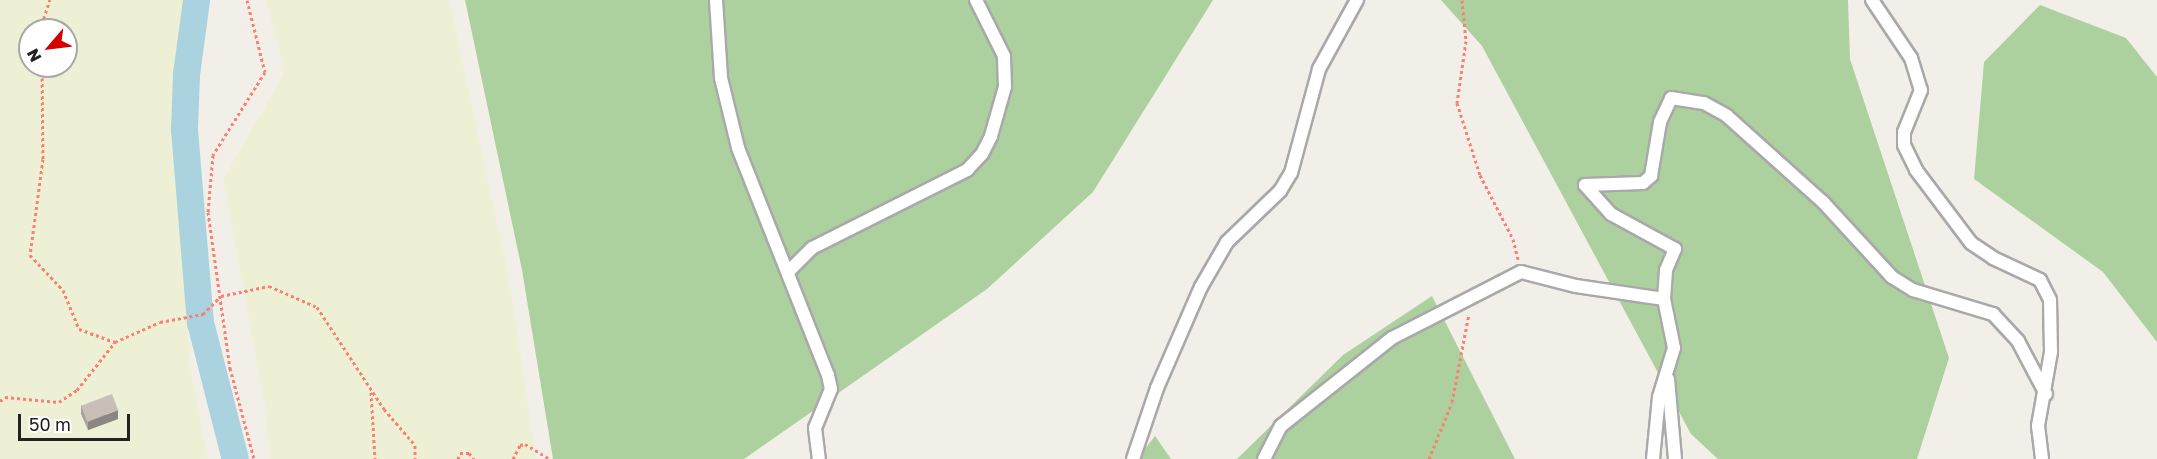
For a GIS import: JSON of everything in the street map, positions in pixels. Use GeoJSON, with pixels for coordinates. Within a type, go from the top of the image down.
{"type":"FeatureCollection","features":[{"type":"Feature","properties":{"kind":"street"},"geometry":{"type":"LineString","coordinates":[[716,0],[727,110],[738,148],[788,272],[831,389],[815,428],[819,459]]}},
{"type":"Feature","properties":{"kind":"street"},"geometry":{"type":"LineString","coordinates":[[788,272],[812,248],[967,170],[982,154],[992,136],[1005,87],[1004,56],[976,0]]}},
{"type":"Feature","properties":{"kind":"street"},"geometry":{"type":"LineString","coordinates":[[1133,459],[1157,388],[1201,288],[1227,242],[1280,191],[1291,173],[1319,69],[1357,0]]}},
{"type":"Feature","properties":{"kind":"street"},"geometry":{"type":"LineString","coordinates":[[1872,0],[1911,58],[1921,90],[1904,132],[1904,145],[1916,170],[1971,243],[2040,280],[2050,300],[2052,330],[2046,394],[2038,426],[2042,459]]}},
{"type":"Feature","properties":{"kind":"street"},"geometry":{"type":"LineString","coordinates":[[1653,459],[1659,397],[1674,348],[1664,299],[1666,270],[1675,249],[1611,214],[1585,186],[1643,183],[1652,176],[1660,122],[1671,98],[1704,103],[1727,116],[1823,202],[1892,277],[1913,290],[1993,315],[2018,341],[2046,394]]}},
{"type":"Feature","properties":{"kind":"street"},"geometry":{"type":"LineString","coordinates":[[1264,459],[1281,426],[1298,410],[1392,338],[1477,292],[1521,273],[1576,286],[1664,299]]}},
{"type":"Feature","properties":{"kind":"street"},"geometry":{"type":"LineString","coordinates":[[1668,369],[1675,459]]}},
{"type":"Feature","properties":{"kind":"path"},"geometry":{"type":"LineString","coordinates":[[44,18],[50,0]]}},
{"type":"Feature","properties":{"kind":"path"},"geometry":{"type":"LineString","coordinates":[[247,0],[265,72],[213,155],[208,212],[230,368],[254,459]]}},
{"type":"Feature","properties":{"kind":"path"},"geometry":{"type":"LineString","coordinates":[[1462,0],[1465,52],[1457,103],[1480,175],[1513,239],[1521,273]]}},
{"type":"Feature","properties":{"kind":"path"},"geometry":{"type":"LineString","coordinates":[[42,78],[43,159],[30,255],[63,290],[79,329],[115,342]]}},
{"type":"Feature","properties":{"kind":"path"},"geometry":{"type":"LineString","coordinates":[[0,401],[5,397],[59,402],[76,390],[115,342],[160,322],[203,314],[221,296],[269,286],[317,307],[371,390],[415,445],[416,459]]}},
{"type":"Feature","properties":{"kind":"path"},"geometry":{"type":"LineString","coordinates":[[1429,459],[1452,402],[1463,333],[1477,292]]}},
{"type":"Feature","properties":{"kind":"path"},"geometry":{"type":"LineString","coordinates":[[371,390],[375,459]]}},
{"type":"Feature","properties":{"kind":"path"},"geometry":{"type":"LineString","coordinates":[[513,459],[520,445],[525,444],[550,459]]}},
{"type":"Feature","properties":{"kind":"path"},"geometry":{"type":"LineString","coordinates":[[458,459],[460,453],[469,453],[474,459]]}},
{"type":"Feature","properties":{"kind":"green space"},"geometry":{"type":"Polygon","coordinates":[[[0,0],[183,0],[172,124],[190,367],[208,459],[0,459],[0,0]]]}},
{"type":"Feature","properties":{"kind":"green space"},"geometry":{"type":"Polygon","coordinates":[[[266,0],[449,0],[509,278],[536,459],[270,459],[266,412],[223,179],[285,72],[266,0]]]}},
{"type":"Feature","properties":{"kind":"green space"},"geometry":{"type":"Polygon","coordinates":[[[465,0],[1213,0],[1093,192],[987,289],[744,459],[553,459],[522,270],[465,0]]]}},
{"type":"Feature","properties":{"kind":"green space"},"geometry":{"type":"Polygon","coordinates":[[[1441,0],[1848,0],[1850,59],[1949,358],[1917,459],[1718,459],[1691,434],[1482,46],[1441,0]]]}},
{"type":"Feature","properties":{"kind":"green space"},"geometry":{"type":"Polygon","coordinates":[[[2040,5],[2126,38],[2157,77],[2157,342],[2103,272],[1974,179],[1984,62],[2040,5]]]}},
{"type":"Feature","properties":{"kind":"green space"},"geometry":{"type":"Polygon","coordinates":[[[1432,296],[1515,459],[1237,459],[1343,355],[1432,296]]]}},
{"type":"Feature","properties":{"kind":"green space"},"geometry":{"type":"Polygon","coordinates":[[[1155,436],[1171,459],[1137,459],[1155,436]]]}},
{"type":"Feature","properties":{"kind":"building"},"geometry":{"type":"Polygon","coordinates":[[[112,394],[118,410],[87,422],[81,406],[112,394]]]}},
{"type":"Feature","properties":{"kind":"waterway"},"geometry":{"type":"LineString","coordinates":[[196,0],[186,74],[184,129],[200,322],[235,459]]}}]}
